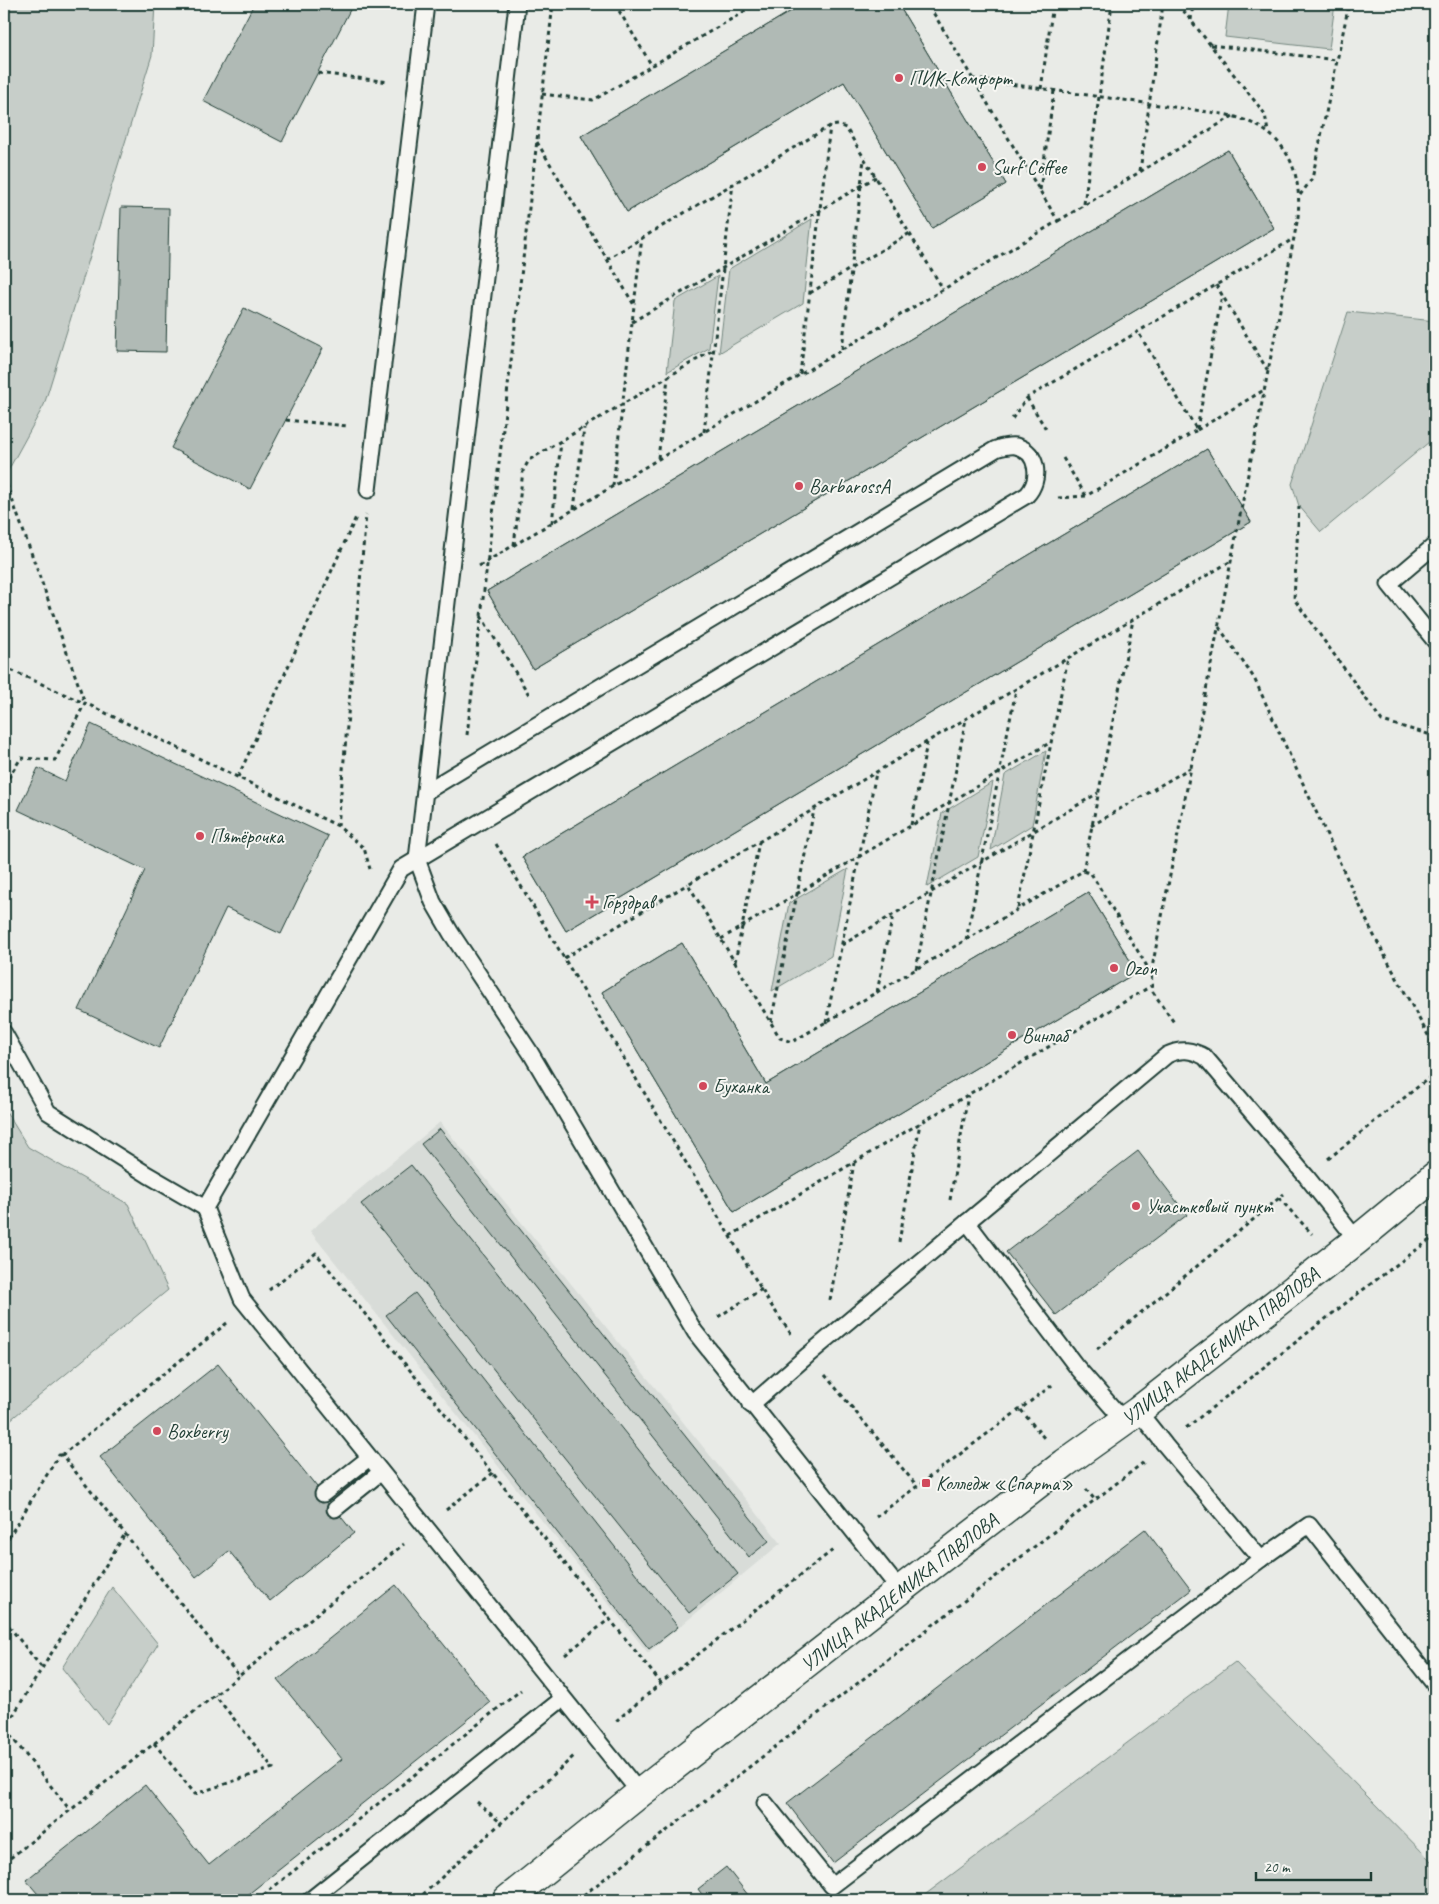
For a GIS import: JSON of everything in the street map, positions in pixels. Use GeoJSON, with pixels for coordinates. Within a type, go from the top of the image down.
{"type":"FeatureCollection","features":[{"type":"Feature","properties":{"kind":"street","name":"УЛИЦА АКАДЕМИКА ПАВЛОВА"},"geometry":{"type":"LineString","coordinates":[[507,1900],[640,1793],[900,1590],[1065,1463],[1131,1416],[1357,1240],[1435,1176]]}},
{"type":"Feature","properties":{"kind":"lane"},"geometry":{"type":"LineString","coordinates":[[368,490],[426,4]]}},
{"type":"Feature","properties":{"kind":"lane"},"geometry":{"type":"LineString","coordinates":[[517,4],[417,859],[433,902],[451,933],[530,1052],[695,1332],[751,1405],[900,1590]]}},
{"type":"Feature","properties":{"kind":"lane"},"geometry":{"type":"LineString","coordinates":[[205,1208],[399,871],[1027,495],[1032,489],[1036,477],[1033,459],[1029,454],[1016,446],[1005,446],[996,449],[425,792]]}},
{"type":"Feature","properties":{"kind":"lane"},"geometry":{"type":"LineString","coordinates":[[1435,545],[1389,584],[1435,641]]}},
{"type":"Feature","properties":{"kind":"lane"},"geometry":{"type":"LineString","coordinates":[[4,1033],[48,1112],[148,1175],[205,1208],[242,1299],[562,1699],[640,1793]]}},
{"type":"Feature","properties":{"kind":"lane"},"geometry":{"type":"LineString","coordinates":[[751,1405],[823,1342],[1167,1055],[1180,1050],[1197,1052],[1205,1058],[1306,1176],[1357,1240]]}},
{"type":"Feature","properties":{"kind":"lane"},"geometry":{"type":"LineString","coordinates":[[967,1222],[1076,1366],[1165,1445],[1261,1559]]}},
{"type":"Feature","properties":{"kind":"lane"},"geometry":{"type":"LineString","coordinates":[[323,1494],[369,1458]]}},
{"type":"Feature","properties":{"kind":"lane"},"geometry":{"type":"LineString","coordinates":[[335,1509],[381,1472]]}},
{"type":"Feature","properties":{"kind":"lane"},"geometry":{"type":"LineString","coordinates":[[765,1804],[832,1886],[1308,1525],[1435,1685]]}},
{"type":"Feature","properties":{"kind":"lane"},"geometry":{"type":"LineString","coordinates":[[310,1900],[562,1699]]}},
{"type":"Feature","properties":{"kind":"path"},"geometry":{"type":"LineString","coordinates":[[615,4],[652,66]]}},
{"type":"Feature","properties":{"kind":"path"},"geometry":{"type":"LineString","coordinates":[[542,94],[592,100],[756,4]]}},
{"type":"Feature","properties":{"kind":"path"},"geometry":{"type":"LineString","coordinates":[[928,4],[1058,221]]}},
{"type":"Feature","properties":{"kind":"path"},"geometry":{"type":"LineString","coordinates":[[1041,89],[1052,4]]}},
{"type":"Feature","properties":{"kind":"path"},"geometry":{"type":"LineString","coordinates":[[1084,205],[1112,4]]}},
{"type":"Feature","properties":{"kind":"path"},"geometry":{"type":"LineString","coordinates":[[1140,172],[1163,4]]}},
{"type":"Feature","properties":{"kind":"path"},"geometry":{"type":"LineString","coordinates":[[1178,4],[1265,114],[1268,132]]}},
{"type":"Feature","properties":{"kind":"path"},"geometry":{"type":"LineString","coordinates":[[1191,21],[1193,4]]}},
{"type":"Feature","properties":{"kind":"path"},"geometry":{"type":"LineString","coordinates":[[1300,196],[1312,179],[1349,4]]}},
{"type":"Feature","properties":{"kind":"path"},"geometry":{"type":"LineString","coordinates":[[1210,44],[1337,60]]}},
{"type":"Feature","properties":{"kind":"path"},"geometry":{"type":"LineString","coordinates":[[318,74],[392,83]]}},
{"type":"Feature","properties":{"kind":"path"},"geometry":{"type":"LineString","coordinates":[[973,79],[1150,103],[1248,120],[1268,132],[1284,148],[1293,164],[1298,180],[1300,196],[1294,239],[1151,973],[1151,986],[1156,999],[1197,1052]]}},
{"type":"Feature","properties":{"kind":"path"},"geometry":{"type":"LineString","coordinates":[[1040,190],[1054,91]]}},
{"type":"Feature","properties":{"kind":"path"},"geometry":{"type":"LineString","coordinates":[[449,585],[1233,116]]}},
{"type":"Feature","properties":{"kind":"path"},"geometry":{"type":"LineString","coordinates":[[607,259],[830,126],[838,125],[846,128],[943,289]]}},
{"type":"Feature","properties":{"kind":"path"},"geometry":{"type":"LineString","coordinates":[[800,374],[830,126]]}},
{"type":"Feature","properties":{"kind":"path"},"geometry":{"type":"LineString","coordinates":[[537,142],[634,305]]}},
{"type":"Feature","properties":{"kind":"path"},"geometry":{"type":"LineString","coordinates":[[842,350],[864,158]]}},
{"type":"Feature","properties":{"kind":"path"},"geometry":{"type":"LineString","coordinates":[[632,322],[876,177]]}},
{"type":"Feature","properties":{"kind":"path"},"geometry":{"type":"LineString","coordinates":[[704,432],[733,184]]}},
{"type":"Feature","properties":{"kind":"path"},"geometry":{"type":"LineString","coordinates":[[810,292],[910,233]]}},
{"type":"Feature","properties":{"kind":"path"},"geometry":{"type":"LineString","coordinates":[[613,487],[642,237]]}},
{"type":"Feature","properties":{"kind":"path"},"geometry":{"type":"LineString","coordinates":[[1027,398],[1294,239]]}},
{"type":"Feature","properties":{"kind":"path"},"geometry":{"type":"LineString","coordinates":[[1216,285],[1268,371]]}},
{"type":"Feature","properties":{"kind":"path"},"geometry":{"type":"LineString","coordinates":[[1196,430],[1222,295]]}},
{"type":"Feature","properties":{"kind":"path"},"geometry":{"type":"LineString","coordinates":[[1138,332],[1196,430]]}},
{"type":"Feature","properties":{"kind":"path"},"geometry":{"type":"LineString","coordinates":[[514,545],[524,467],[530,460],[713,350]]}},
{"type":"Feature","properties":{"kind":"path"},"geometry":{"type":"LineString","coordinates":[[658,459],[668,377]]}},
{"type":"Feature","properties":{"kind":"path"},"geometry":{"type":"LineString","coordinates":[[1086,496],[1265,389]]}},
{"type":"Feature","properties":{"kind":"path"},"geometry":{"type":"LineString","coordinates":[[286,420],[356,427]]}},
{"type":"Feature","properties":{"kind":"path"},"geometry":{"type":"LineString","coordinates":[[574,510],[584,428]]}},
{"type":"Feature","properties":{"kind":"path"},"geometry":{"type":"LineString","coordinates":[[552,523],[561,442]]}},
{"type":"Feature","properties":{"kind":"path"},"geometry":{"type":"LineString","coordinates":[[4,477],[84,703],[55,760],[21,758],[4,785]]}},
{"type":"Feature","properties":{"kind":"path"},"geometry":{"type":"LineString","coordinates":[[238,777],[368,490]]}},
{"type":"Feature","properties":{"kind":"path"},"geometry":{"type":"LineString","coordinates":[[338,826],[368,490]]}},
{"type":"Feature","properties":{"kind":"path"},"geometry":{"type":"LineString","coordinates":[[1299,506],[1294,599],[1382,721],[1435,736]]}},
{"type":"Feature","properties":{"kind":"path"},"geometry":{"type":"LineString","coordinates":[[564,958],[1231,561]]}},
{"type":"Feature","properties":{"kind":"path"},"geometry":{"type":"LineString","coordinates":[[481,616],[544,720]]}},
{"type":"Feature","properties":{"kind":"path"},"geometry":{"type":"LineString","coordinates":[[1083,871],[1132,620]]}},
{"type":"Feature","properties":{"kind":"path"},"geometry":{"type":"LineString","coordinates":[[1218,626],[1254,678],[1372,932],[1435,1048]]}},
{"type":"Feature","properties":{"kind":"path"},"geometry":{"type":"LineString","coordinates":[[1018,909],[1068,658]]}},
{"type":"Feature","properties":{"kind":"path"},"geometry":{"type":"LineString","coordinates":[[4,667],[84,703],[338,826],[364,848],[380,903]]}},
{"type":"Feature","properties":{"kind":"path"},"geometry":{"type":"LineString","coordinates":[[966,940],[1016,690]]}},
{"type":"Feature","properties":{"kind":"path"},"geometry":{"type":"LineString","coordinates":[[916,970],[966,719]]}},
{"type":"Feature","properties":{"kind":"path"},"geometry":{"type":"LineString","coordinates":[[911,826],[927,742]]}},
{"type":"Feature","properties":{"kind":"path"},"geometry":{"type":"LineString","coordinates":[[721,939],[1051,742]]}},
{"type":"Feature","properties":{"kind":"path"},"geometry":{"type":"LineString","coordinates":[[1091,826],[1191,768]]}},
{"type":"Feature","properties":{"kind":"path"},"geometry":{"type":"LineString","coordinates":[[826,1023],[876,773]]}},
{"type":"Feature","properties":{"kind":"path"},"geometry":{"type":"LineString","coordinates":[[842,945],[1098,793]]}},
{"type":"Feature","properties":{"kind":"path"},"geometry":{"type":"LineString","coordinates":[[771,1023],[814,810]]}},
{"type":"Feature","properties":{"kind":"path"},"geometry":{"type":"LineString","coordinates":[[735,963],[759,842]]}},
{"type":"Feature","properties":{"kind":"path"},"geometry":{"type":"LineString","coordinates":[[688,884],[780,1038],[792,1042],[1083,871],[1092,875],[1151,973]]}},
{"type":"Feature","properties":{"kind":"path"},"geometry":{"type":"LineString","coordinates":[[877,993],[893,914]]}},
{"type":"Feature","properties":{"kind":"path"},"geometry":{"type":"LineString","coordinates":[[730,1236],[1151,986]]}},
{"type":"Feature","properties":{"kind":"path"},"geometry":{"type":"LineString","coordinates":[[596,1738],[662,1683],[854,1534],[1021,1410],[1306,1176],[1435,1073]]}},
{"type":"Feature","properties":{"kind":"path"},"geometry":{"type":"LineString","coordinates":[[943,1242],[968,1094]]}},
{"type":"Feature","properties":{"kind":"path"},"geometry":{"type":"LineString","coordinates":[[892,1285],[920,1123]]}},
{"type":"Feature","properties":{"kind":"path"},"geometry":{"type":"LineString","coordinates":[[823,1342],[854,1162]]}},
{"type":"Feature","properties":{"kind":"path"},"geometry":{"type":"LineString","coordinates":[[577,1900],[1360,1292],[1435,1236]]}},
{"type":"Feature","properties":{"kind":"path"},"geometry":{"type":"LineString","coordinates":[[4,1545],[59,1455],[62,1455],[316,1253],[662,1683]]}},
{"type":"Feature","properties":{"kind":"path"},"geometry":{"type":"LineString","coordinates":[[695,1332],[762,1289]]}},
{"type":"Feature","properties":{"kind":"path"},"geometry":{"type":"LineString","coordinates":[[62,1455],[239,1676]]}},
{"type":"Feature","properties":{"kind":"path"},"geometry":{"type":"LineString","coordinates":[[4,1863],[492,1473]]}},
{"type":"Feature","properties":{"kind":"path"},"geometry":{"type":"LineString","coordinates":[[70,1810],[4,1730],[124,1534]]}},
{"type":"Feature","properties":{"kind":"path"},"geometry":{"type":"LineString","coordinates":[[257,1900],[610,1619]]}},
{"type":"Feature","properties":{"kind":"path"},"geometry":{"type":"LineString","coordinates":[[4,1620],[42,1668]]}},
{"type":"Feature","properties":{"kind":"path"},"geometry":{"type":"LineString","coordinates":[[154,1743],[195,1794],[273,1768],[215,1694]]}},
{"type":"Feature","properties":{"kind":"path"},"geometry":{"type":"LineString","coordinates":[[417,1900],[581,1750]]}},
{"type":"Feature","properties":{"kind":"shaded area"},"geometry":{"type":"Polygon","coordinates":[[[4,4],[155,4],[152,55],[44,405],[4,478],[4,4]]]}},
{"type":"Feature","properties":{"kind":"shaded area"},"geometry":{"type":"Polygon","coordinates":[[[1229,4],[1335,4],[1329,49],[1225,37],[1229,4]]]}},
{"type":"Feature","properties":{"kind":"shaded area"},"geometry":{"type":"Polygon","coordinates":[[[812,219],[803,303],[719,353],[729,269],[812,219]]]}},
{"type":"Feature","properties":{"kind":"shaded area"},"geometry":{"type":"Polygon","coordinates":[[[718,276],[709,348],[667,372],[675,301],[718,276]]]}},
{"type":"Feature","properties":{"kind":"shaded area"},"geometry":{"type":"Polygon","coordinates":[[[1348,312],[1435,321],[1435,437],[1321,532],[1299,506],[1292,484],[1348,312]]]}},
{"type":"Feature","properties":{"kind":"shaded area"},"geometry":{"type":"Polygon","coordinates":[[[1046,751],[1032,825],[991,850],[1005,775],[1046,751]]]}},
{"type":"Feature","properties":{"kind":"shaded area"},"geometry":{"type":"Polygon","coordinates":[[[993,782],[978,857],[927,887],[942,813],[993,782]]]}},
{"type":"Feature","properties":{"kind":"shaded area"},"geometry":{"type":"Polygon","coordinates":[[[848,869],[831,956],[772,991],[789,903],[848,869]]]}},
{"type":"Feature","properties":{"kind":"shaded area"},"geometry":{"type":"Polygon","coordinates":[[[4,1108],[28,1147],[128,1204],[168,1290],[4,1425],[4,1108]]]}},
{"type":"Feature","properties":{"kind":"shaded area"},"geometry":{"type":"Polygon","coordinates":[[[440,1122],[781,1543],[648,1653],[310,1231],[440,1122]]]}},
{"type":"Feature","properties":{"kind":"shaded area"},"geometry":{"type":"Polygon","coordinates":[[[112,1587],[158,1644],[107,1724],[62,1668],[112,1587]]]}},
{"type":"Feature","properties":{"kind":"shaded area"},"geometry":{"type":"Polygon","coordinates":[[[1235,1662],[1435,1865],[1435,1900],[918,1900],[1235,1662]]]}},
{"type":"Feature","properties":{"kind":"building"},"geometry":{"type":"Polygon","coordinates":[[[254,4],[353,4],[282,142],[203,101],[254,4]]]}},
{"type":"Feature","properties":{"kind":"building"},"geometry":{"type":"Polygon","coordinates":[[[803,4],[898,4],[1006,184],[932,228],[844,82],[627,212],[581,136],[803,4]]]}},
{"type":"Feature","properties":{"kind":"building"},"geometry":{"type":"Polygon","coordinates":[[[803,4],[898,4],[1006,184],[932,228],[844,82],[627,212],[581,136],[803,4]]]}},
{"type":"Feature","properties":{"kind":"building"},"geometry":{"type":"Polygon","coordinates":[[[1228,150],[1274,228],[533,669],[487,591],[1228,150]]]}},
{"type":"Feature","properties":{"kind":"building"},"geometry":{"type":"Polygon","coordinates":[[[1228,150],[1274,228],[533,669],[487,591],[1228,150]]]}},
{"type":"Feature","properties":{"kind":"building"},"geometry":{"type":"Polygon","coordinates":[[[121,207],[169,208],[166,352],[117,351],[121,207]]]}},
{"type":"Feature","properties":{"kind":"building"},"geometry":{"type":"Polygon","coordinates":[[[244,308],[323,348],[250,489],[171,448],[244,308]]]}},
{"type":"Feature","properties":{"kind":"building"},"geometry":{"type":"Polygon","coordinates":[[[1207,449],[1251,522],[566,931],[522,857],[1207,449]]]}},
{"type":"Feature","properties":{"kind":"building"},"geometry":{"type":"Polygon","coordinates":[[[1207,449],[1251,522],[566,931],[522,857],[1207,449]]]}},
{"type":"Feature","properties":{"kind":"building"},"geometry":{"type":"Polygon","coordinates":[[[91,724],[328,836],[281,934],[226,908],[159,1048],[79,1010],[145,870],[18,810],[38,768],[65,781],[91,724]]]}},
{"type":"Feature","properties":{"kind":"building"},"geometry":{"type":"Polygon","coordinates":[[[1088,892],[1137,972],[734,1212],[602,992],[682,943],[766,1084],[1088,892]]]}},
{"type":"Feature","properties":{"kind":"building"},"geometry":{"type":"Polygon","coordinates":[[[1088,892],[1137,972],[734,1212],[602,992],[682,943],[766,1084],[1088,892]]]}},
{"type":"Feature","properties":{"kind":"building"},"geometry":{"type":"Polygon","coordinates":[[[440,1129],[769,1541],[749,1557],[421,1144],[440,1129]]]}},
{"type":"Feature","properties":{"kind":"building"},"geometry":{"type":"Polygon","coordinates":[[[1138,1151],[1187,1215],[1056,1315],[1006,1252],[1138,1151]]]}},
{"type":"Feature","properties":{"kind":"building"},"geometry":{"type":"Polygon","coordinates":[[[411,1165],[738,1574],[689,1613],[361,1204],[411,1165]]]}},
{"type":"Feature","properties":{"kind":"building"},"geometry":{"type":"Polygon","coordinates":[[[415,1293],[678,1627],[649,1649],[386,1315],[415,1293]]]}},
{"type":"Feature","properties":{"kind":"building"},"geometry":{"type":"Polygon","coordinates":[[[218,1364],[354,1533],[270,1601],[229,1551],[196,1577],[100,1457],[218,1364]]]}},
{"type":"Feature","properties":{"kind":"building"},"geometry":{"type":"Polygon","coordinates":[[[1145,1529],[1191,1590],[833,1863],[787,1803],[1145,1529]]]}},
{"type":"Feature","properties":{"kind":"building"},"geometry":{"type":"Polygon","coordinates":[[[396,1585],[490,1702],[241,1900],[43,1900],[26,1880],[145,1785],[209,1865],[342,1759],[278,1680],[396,1585]]]}},
{"type":"Feature","properties":{"kind":"building"},"geometry":{"type":"Polygon","coordinates":[[[726,1867],[752,1900],[706,1900],[698,1889],[726,1867]]]}},
{"type":"Feature","properties":{"kind":"place","name":"ПИК-Комфорт"},"geometry":{"type":"Point","coordinates":[899,78]}},
{"type":"Feature","properties":{"kind":"place","name":"Surf Coffee"},"geometry":{"type":"Point","coordinates":[982,167]}},
{"type":"Feature","properties":{"kind":"place","name":"BarbarossA"},"geometry":{"type":"Point","coordinates":[799,486]}},
{"type":"Feature","properties":{"kind":"place","name":"Пятёрочка"},"geometry":{"type":"Point","coordinates":[200,836]}},
{"type":"Feature","properties":{"kind":"place","name":"Горздрав"},"geometry":{"type":"Point","coordinates":[592,902]}},
{"type":"Feature","properties":{"kind":"place","name":"Ozon"},"geometry":{"type":"Point","coordinates":[1114,968]}},
{"type":"Feature","properties":{"kind":"place","name":"Винлаб"},"geometry":{"type":"Point","coordinates":[1012,1035]}},
{"type":"Feature","properties":{"kind":"place","name":"Буханка"},"geometry":{"type":"Point","coordinates":[703,1086]}},
{"type":"Feature","properties":{"kind":"place","name":"Участковый пункт"},"geometry":{"type":"Point","coordinates":[1136,1206]}},
{"type":"Feature","properties":{"kind":"place","name":"Boxberry"},"geometry":{"type":"Point","coordinates":[157,1431]}},
{"type":"Feature","properties":{"kind":"place","name":"Колледж «Спарта»"},"geometry":{"type":"Point","coordinates":[926,1483]}}]}
